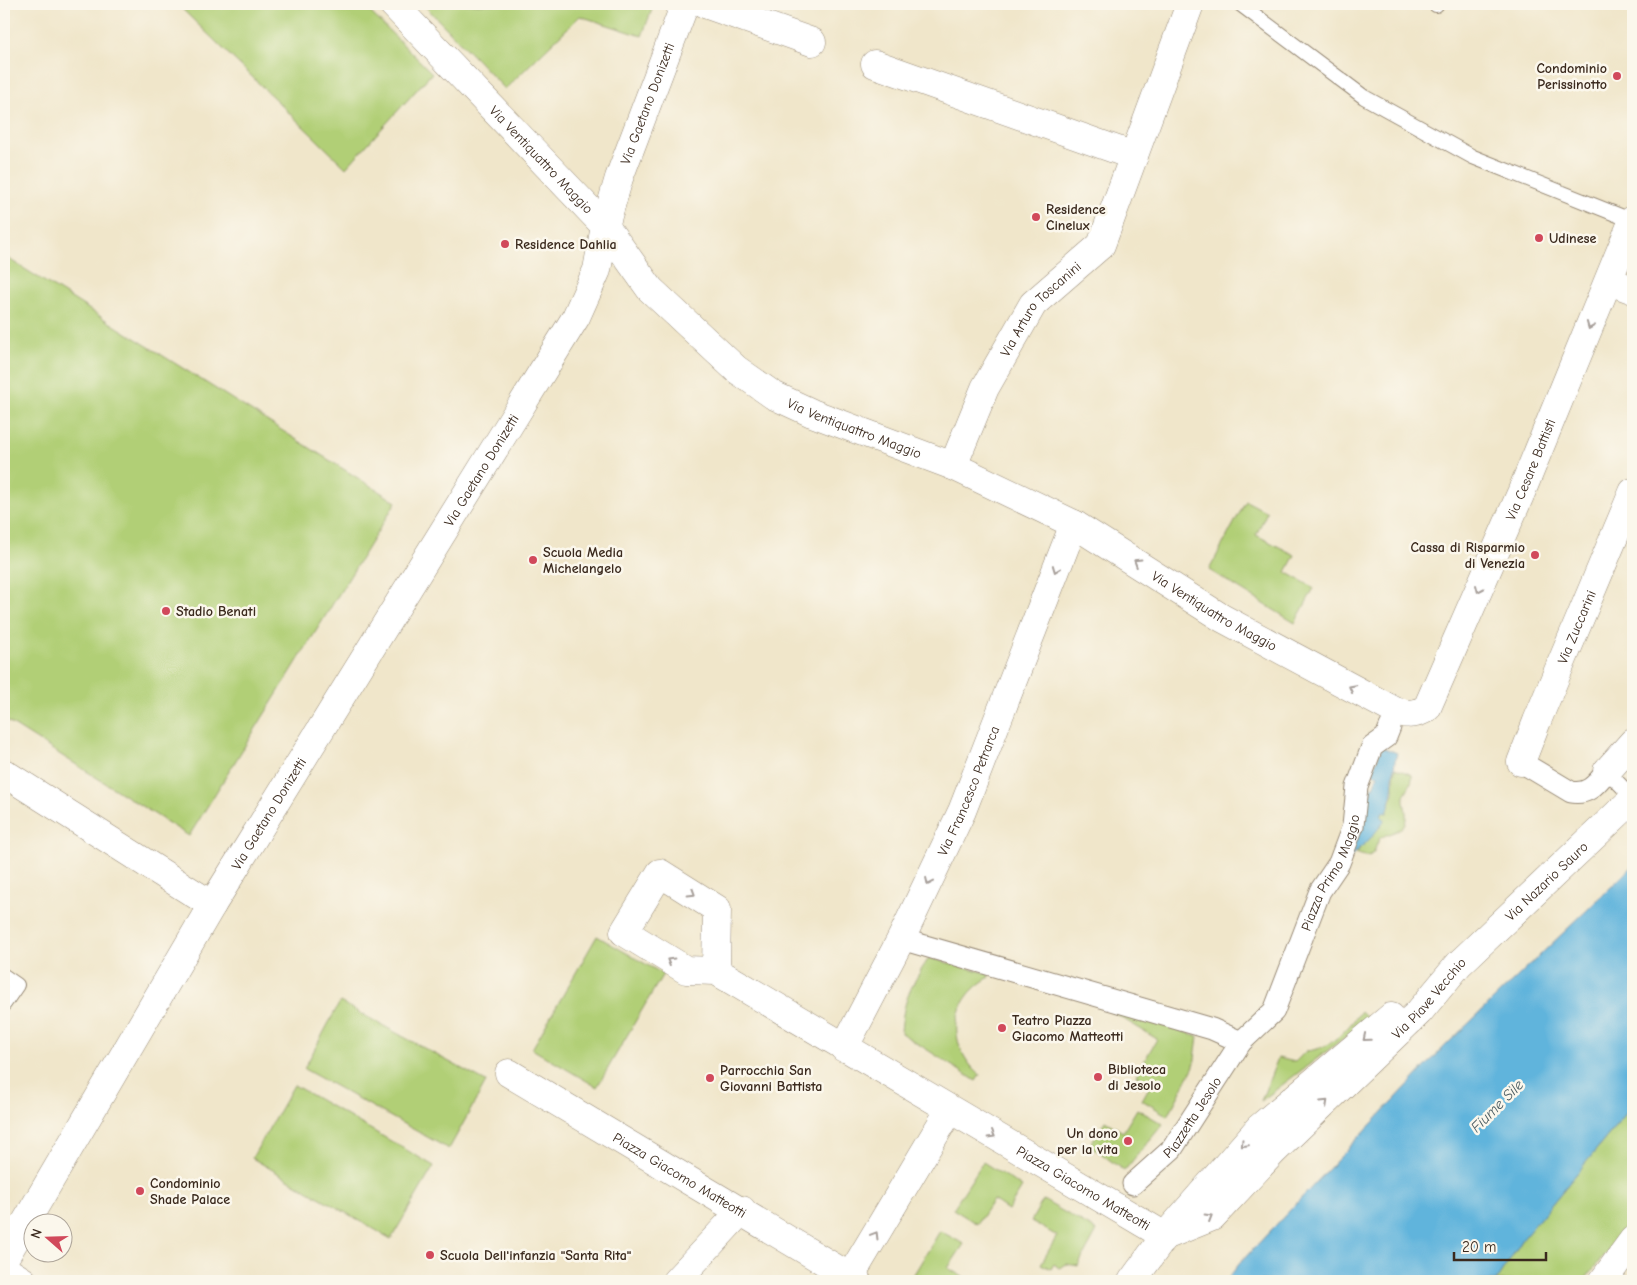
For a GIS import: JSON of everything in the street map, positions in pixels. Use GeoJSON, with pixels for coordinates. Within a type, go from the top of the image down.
{"type":"FeatureCollection","features":[{"type":"Feature","properties":{"kind":"street","name":"Via Ventiquattro Maggio"},"geometry":{"type":"LineString","coordinates":[[393,4],[605,226],[650,289],[736,369],[773,395],[812,413],[953,466],[1074,524],[1222,618],[1257,638],[1396,711],[1406,714],[1418,714]]}},
{"type":"Feature","properties":{"kind":"street","name":"Via Gaetano Donizetti"},"geometry":{"type":"LineString","coordinates":[[4,1259],[212,905],[576,317],[597,270],[605,226],[619,178],[684,4]]}},
{"type":"Feature","properties":{"kind":"street"},"geometry":{"type":"LineString","coordinates":[[705,4],[812,42]]}},
{"type":"Feature","properties":{"kind":"street","name":"Via Arturo Toscanini"},"geometry":{"type":"LineString","coordinates":[[953,466],[985,388],[1032,304],[1101,245],[1190,4]]}},
{"type":"Feature","properties":{"kind":"street"},"geometry":{"type":"LineString","coordinates":[[875,64],[1134,156]]}},
{"type":"Feature","properties":{"kind":"street","name":"Via Cesare Battisti"},"geometry":{"type":"LineString","coordinates":[[1418,714],[1427,708],[1521,493],[1621,286],[1633,221]]}},
{"type":"Feature","properties":{"kind":"street","name":"Via Zuccarini"},"geometry":{"type":"LineString","coordinates":[[1522,762],[1537,721],[1633,492]]}},
{"type":"Feature","properties":{"kind":"street","name":"Via Francesco Petrarca"},"geometry":{"type":"LineString","coordinates":[[844,1048],[901,939],[962,811],[1074,524]]}},
{"type":"Feature","properties":{"kind":"street","name":"Piazza Primo Maggio"},"geometry":{"type":"LineString","coordinates":[[1267,1020],[1274,1011],[1320,891],[1339,863],[1352,826],[1357,787],[1372,747],[1386,737],[1390,727]]}},
{"type":"Feature","properties":{"kind":"street"},"geometry":{"type":"LineString","coordinates":[[1522,762],[1571,792],[1580,794],[1589,791],[1633,742]]}},
{"type":"Feature","properties":{"kind":"street"},"geometry":{"type":"LineString","coordinates":[[4,773],[212,905]]}},
{"type":"Feature","properties":{"kind":"street","name":"Via Nazario Sauro"},"geometry":{"type":"LineString","coordinates":[[1459,964],[1633,799]]}},
{"type":"Feature","properties":{"kind":"street"},"geometry":{"type":"LineString","coordinates":[[901,939],[1212,1029],[1241,1042]]}},
{"type":"Feature","properties":{"kind":"street","name":"Via Piave Vecchio"},"geometry":{"type":"LineString","coordinates":[[1132,1281],[1165,1236],[1235,1154],[1284,1105],[1409,1002],[1459,964]]}},
{"type":"Feature","properties":{"kind":"street","name":"Piazza Giacomo Matteotti"},"geometry":{"type":"LineString","coordinates":[[716,971],[1165,1236]]}},
{"type":"Feature","properties":{"kind":"street","name":"Piazzetta Jesolo"},"geometry":{"type":"LineString","coordinates":[[1133,1184],[1172,1149],[1241,1042],[1267,1020]]}},
{"type":"Feature","properties":{"kind":"street","name":"Piazza Giacomo Matteotti"},"geometry":{"type":"LineString","coordinates":[[509,1073],[742,1210],[854,1279],[950,1110]]}},
{"type":"Feature","properties":{"kind":"street"},"geometry":{"type":"LineString","coordinates":[[676,1281],[742,1210]]}},
{"type":"Feature","properties":{"kind":"street"},"geometry":{"type":"LineString","coordinates":[[1603,1281],[1633,1240]]}},
{"type":"Feature","properties":{"kind":"street"},"geometry":{"type":"LineString","coordinates":[[4,1269],[23,1281]]}},
{"type":"Feature","properties":{"kind":"lane"},"geometry":{"type":"LineString","coordinates":[[1240,4],[1364,97],[1473,157],[1633,221]]}},
{"type":"Feature","properties":{"kind":"lane"},"geometry":{"type":"LineString","coordinates":[[1607,771],[1633,799]]}},
{"type":"Feature","properties":{"kind":"lane"},"geometry":{"type":"LineString","coordinates":[[4,976],[17,984],[4,1004]]}},
{"type":"Feature","properties":{"kind":"green space"},"geometry":{"type":"Polygon","coordinates":[[[362,4],[432,73],[346,168],[178,5],[362,4]]]}},
{"type":"Feature","properties":{"kind":"green space"},"geometry":{"type":"Polygon","coordinates":[[[423,4],[654,4],[642,36],[580,16],[505,89],[423,4]]]}},
{"type":"Feature","properties":{"kind":"green space","name":"Stadio Benati"},"geometry":{"type":"Polygon","coordinates":[[[4,256],[396,502],[189,836],[4,719],[4,256]]]}},
{"type":"Feature","properties":{"kind":"green space"},"geometry":{"type":"Polygon","coordinates":[[[1246,501],[1267,512],[1256,535],[1295,555],[1286,572],[1314,588],[1295,623],[1209,570],[1246,501]]]}},
{"type":"Feature","properties":{"kind":"green space"},"geometry":{"type":"Polygon","coordinates":[[[1395,768],[1412,775],[1404,797],[1406,819],[1404,824],[1398,830],[1380,838],[1371,855],[1367,856],[1356,853],[1372,836],[1384,819],[1381,817],[1383,812],[1387,813],[1393,795],[1395,768]]]}},
{"type":"Feature","properties":{"kind":"green space"},"geometry":{"type":"Polygon","coordinates":[[[597,936],[663,974],[597,1087],[532,1049],[597,936]]]}},
{"type":"Feature","properties":{"kind":"green space"},"geometry":{"type":"Polygon","coordinates":[[[929,958],[987,973],[990,977],[976,986],[966,998],[960,1010],[957,1023],[957,1037],[961,1051],[980,1075],[976,1081],[901,1033],[909,993],[929,958]]]}},
{"type":"Feature","properties":{"kind":"green space"},"geometry":{"type":"Polygon","coordinates":[[[340,1002],[486,1082],[449,1149],[304,1069],[340,1002]]]}},
{"type":"Feature","properties":{"kind":"green space"},"geometry":{"type":"Polygon","coordinates":[[[1107,1009],[1198,1036],[1194,1066],[1168,1116],[1142,1100],[1151,1084],[1136,1075],[1157,1039],[1107,1009]]]}},
{"type":"Feature","properties":{"kind":"green space"},"geometry":{"type":"Polygon","coordinates":[[[1361,1011],[1369,1019],[1261,1101],[1278,1058],[1295,1062],[1306,1051],[1323,1047],[1338,1037],[1361,1011]]]}},
{"type":"Feature","properties":{"kind":"green space"},"geometry":{"type":"Polygon","coordinates":[[[294,1085],[434,1166],[391,1239],[252,1158],[294,1085]]]}},
{"type":"Feature","properties":{"kind":"green space"},"geometry":{"type":"Polygon","coordinates":[[[1633,1105],[1633,1217],[1584,1281],[1496,1281],[1523,1239],[1633,1105]]]}},
{"type":"Feature","properties":{"kind":"green space"},"geometry":{"type":"Polygon","coordinates":[[[1137,1109],[1163,1124],[1124,1171],[1090,1145],[1105,1121],[1123,1132],[1137,1109]]]}},
{"type":"Feature","properties":{"kind":"green space"},"geometry":{"type":"Polygon","coordinates":[[[983,1162],[1022,1187],[1008,1210],[993,1200],[977,1224],[953,1209],[983,1162]]]}},
{"type":"Feature","properties":{"kind":"green space"},"geometry":{"type":"Polygon","coordinates":[[[1043,1200],[1097,1231],[1078,1266],[1067,1264],[1059,1268],[1054,1264],[1051,1269],[1041,1264],[1057,1236],[1031,1221],[1043,1200]]]}},
{"type":"Feature","properties":{"kind":"green space"},"geometry":{"type":"Polygon","coordinates":[[[940,1231],[964,1244],[948,1268],[966,1279],[965,1281],[914,1281],[911,1279],[940,1231]]]}},
{"type":"Feature","properties":{"kind":"water"},"geometry":{"type":"Polygon","coordinates":[[[1382,747],[1397,753],[1387,813],[1383,812],[1381,817],[1385,819],[1373,836],[1347,859],[1367,803],[1365,802],[1366,799],[1368,800],[1367,797],[1370,796],[1371,787],[1373,787],[1378,775],[1372,773],[1382,747]]]}},
{"type":"Feature","properties":{"kind":"water","name":"Fiume Sile"},"geometry":{"type":"Polygon","coordinates":[[[1633,866],[1633,1105],[1523,1239],[1496,1281],[1226,1281],[1240,1263],[1446,1045],[1633,866]]]}},
{"type":"Feature","properties":{"kind":"place","name":"Condominio Perissinotto"},"geometry":{"type":"Point","coordinates":[1617,76]}},
{"type":"Feature","properties":{"kind":"place","name":"Residence Cinelux"},"geometry":{"type":"Point","coordinates":[1036,217]}},
{"type":"Feature","properties":{"kind":"place","name":"Udinese"},"geometry":{"type":"Point","coordinates":[1539,238]}},
{"type":"Feature","properties":{"kind":"place","name":"Residence Dahlia"},"geometry":{"type":"Point","coordinates":[505,244]}},
{"type":"Feature","properties":{"kind":"place","name":"Cassa di Risparmio di Venezia"},"geometry":{"type":"Point","coordinates":[1535,555]}},
{"type":"Feature","properties":{"kind":"place","name":"Scuola Media Michelangelo"},"geometry":{"type":"Point","coordinates":[533,560]}},
{"type":"Feature","properties":{"kind":"place","name":"Stadio Benati"},"geometry":{"type":"Point","coordinates":[166,611]}},
{"type":"Feature","properties":{"kind":"place","name":"Teatro Piazza Giacomo Matteotti"},"geometry":{"type":"Point","coordinates":[1002,1028]}},
{"type":"Feature","properties":{"kind":"place","name":"Biblioteca di Jesolo"},"geometry":{"type":"Point","coordinates":[1098,1077]}},
{"type":"Feature","properties":{"kind":"place","name":"Parrocchia San Giovanni Battista"},"geometry":{"type":"Point","coordinates":[710,1078]}},
{"type":"Feature","properties":{"kind":"place","name":"Un dono per la vita"},"geometry":{"type":"Point","coordinates":[1128,1141]}},
{"type":"Feature","properties":{"kind":"place","name":"Condominio Shade Palace"},"geometry":{"type":"Point","coordinates":[140,1191]}},
{"type":"Feature","properties":{"kind":"place","name":"Scuola Dell'infanzia \"Santa Rita\""},"geometry":{"type":"Point","coordinates":[430,1255]}}]}
